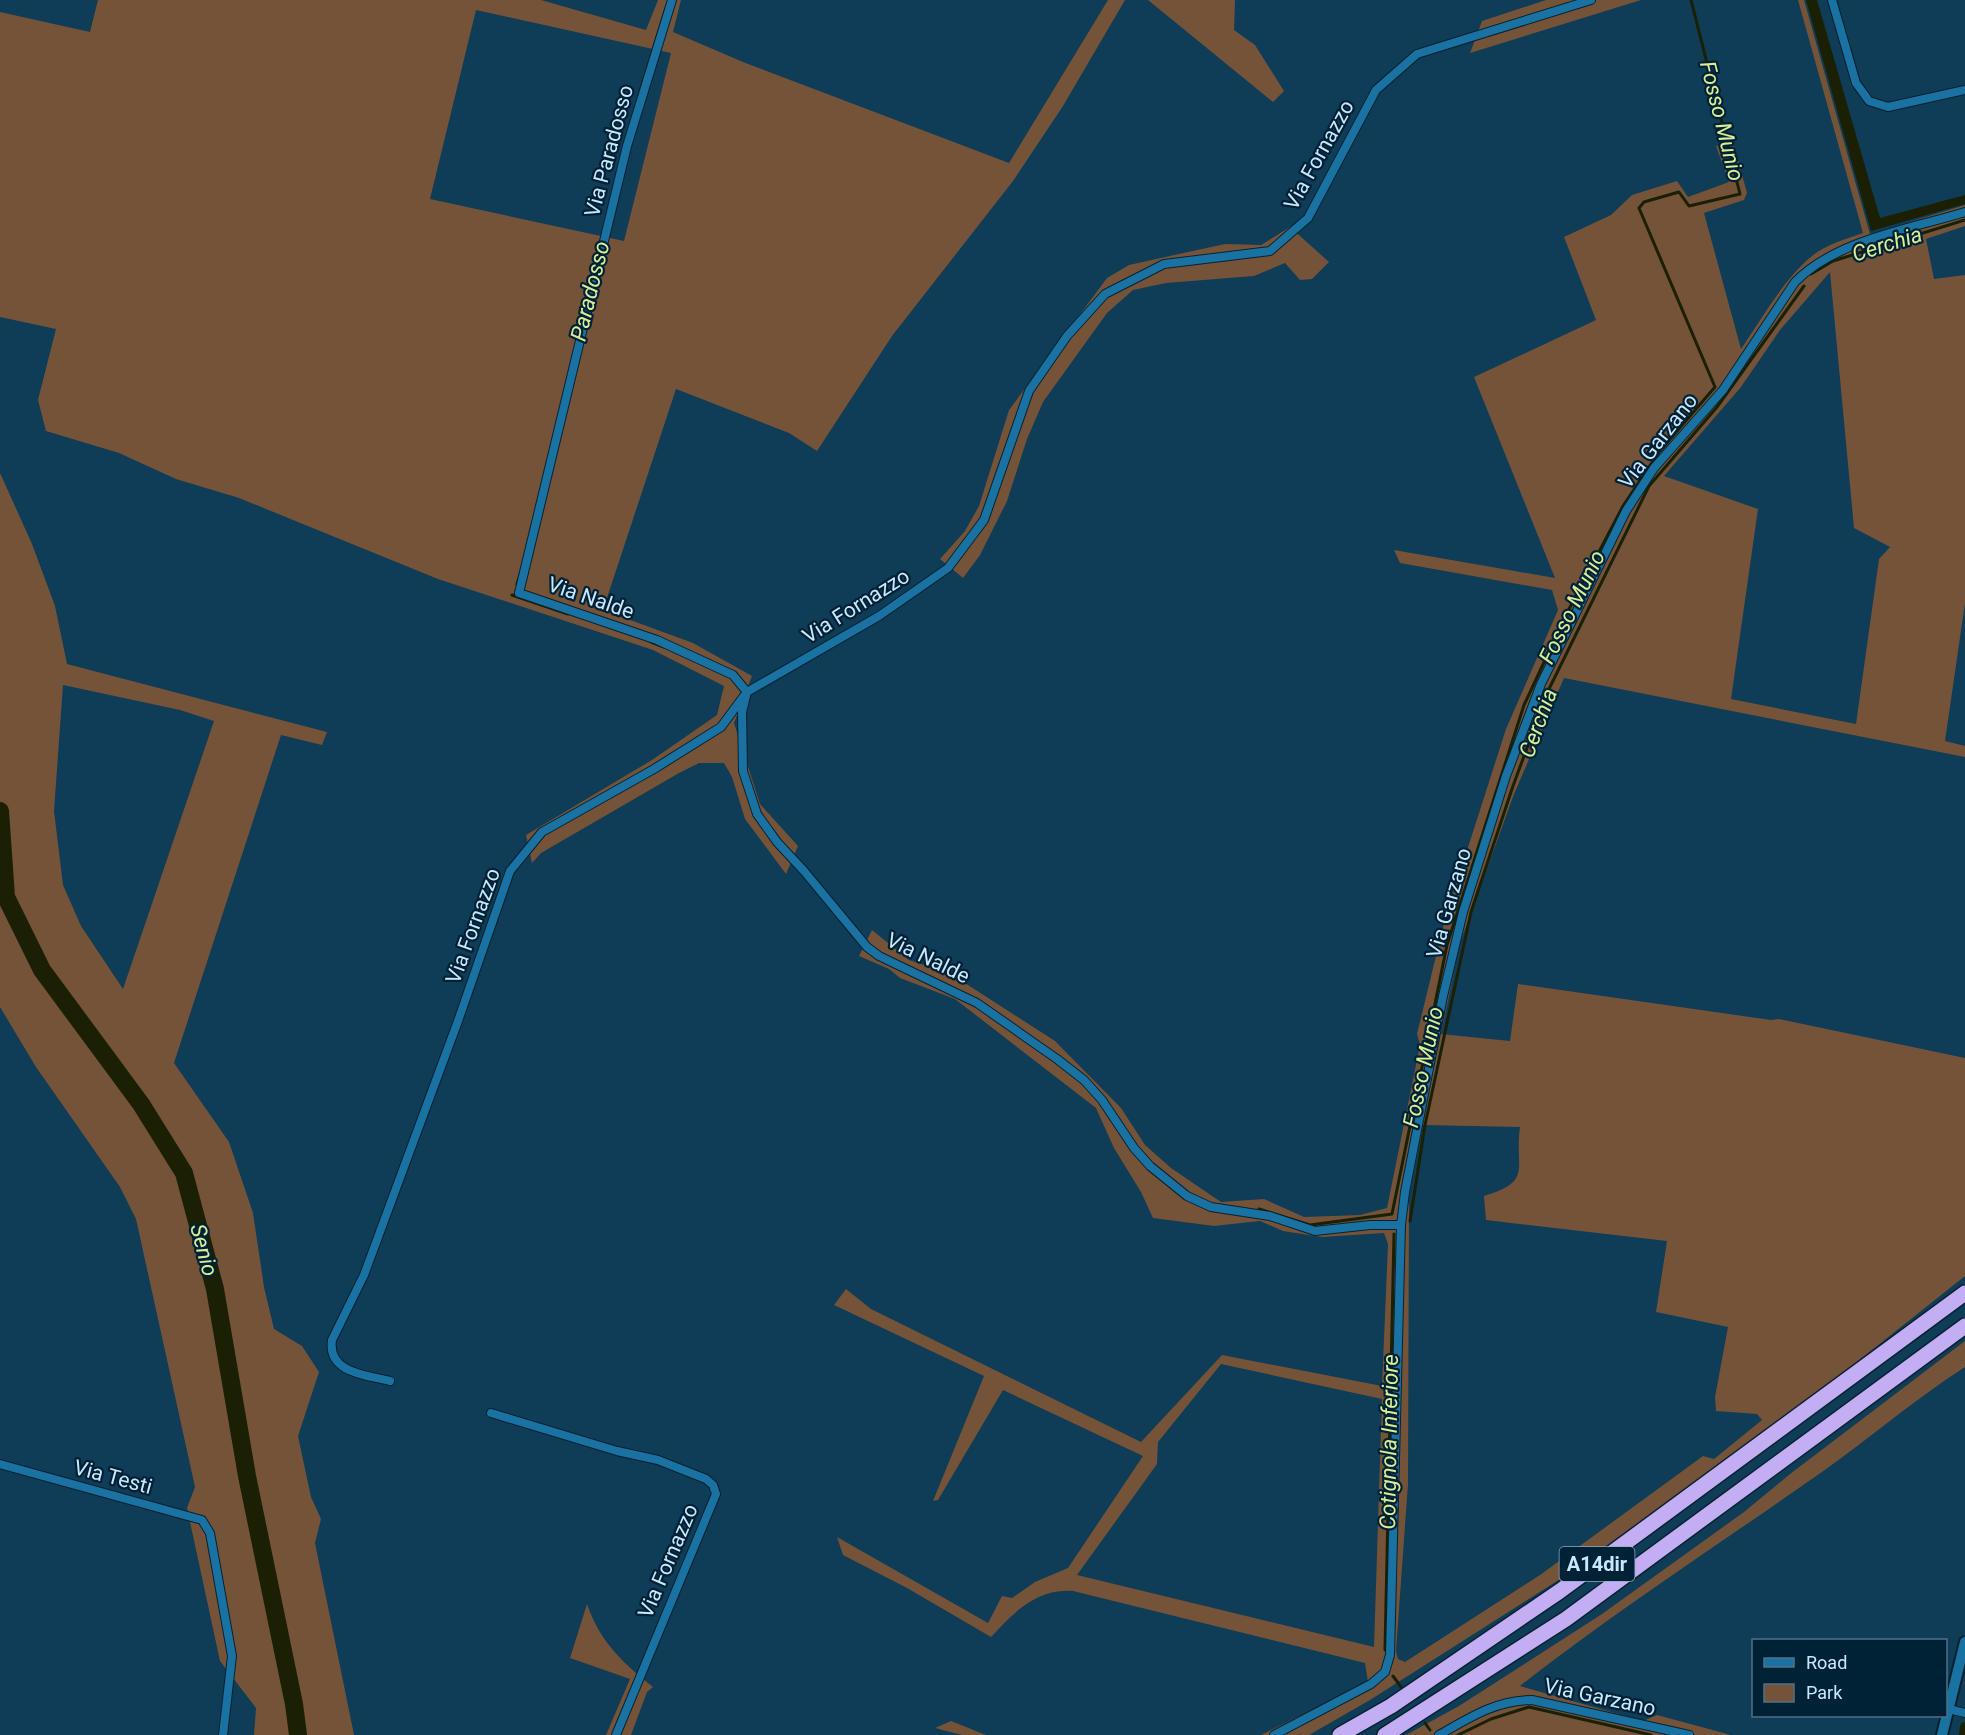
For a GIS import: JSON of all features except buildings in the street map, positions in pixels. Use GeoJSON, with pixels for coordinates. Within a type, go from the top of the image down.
{"type":"FeatureCollection","features":[{"type":"Feature","properties":{"kind":"highway","name":"A14dir"},"geometry":{"type":"LineString","coordinates":[[1340,1735],[1390,1707],[1560,1591],[1965,1293]]}},
{"type":"Feature","properties":{"kind":"highway","name":"A14dir"},"geometry":{"type":"LineString","coordinates":[[1385,1735],[1566,1619],[1965,1326]]}},
{"type":"Feature","properties":{"kind":"main road"},"geometry":{"type":"LineString","coordinates":[[1947,1713],[1965,1641]]}},
{"type":"Feature","properties":{"kind":"main road"},"geometry":{"type":"LineString","coordinates":[[1942,1735],[1946,1717]]}},
{"type":"Feature","properties":{"kind":"street","name":"Via Paradosso"},"geometry":{"type":"LineString","coordinates":[[519,593],[627,146],[672,0]]}},
{"type":"Feature","properties":{"kind":"street","name":"Via Fornazzo"},"geometry":{"type":"LineString","coordinates":[[390,1381],[341,1366],[333,1360],[330,1351],[332,1340],[364,1275],[458,1021],[510,871],[542,832],[654,769],[720,727],[747,692],[879,616],[948,568],[984,520],[1029,391],[1067,336],[1105,294],[1164,264],[1270,251],[1308,218],[1376,90],[1417,54],[1591,0]]}},
{"type":"Feature","properties":{"kind":"street"},"geometry":{"type":"LineString","coordinates":[[1832,0],[1856,83],[1860,93],[1869,101],[1888,107],[1965,90]]}},
{"type":"Feature","properties":{"kind":"street","name":"Via Garzano"},"geometry":{"type":"LineString","coordinates":[[1274,1735],[1371,1684],[1385,1672],[1390,1655],[1401,1225],[1404,1191],[1443,996],[1463,912],[1506,776],[1541,684],[1626,511],[1654,468],[1723,390],[1783,297],[1808,269],[1844,249],[1965,212]]}},
{"type":"Feature","properties":{"kind":"street","name":"Via Nalde"},"geometry":{"type":"LineString","coordinates":[[519,593],[657,640],[732,675],[747,692],[742,712],[743,771],[757,814],[771,835],[867,947],[879,956],[977,1003],[1084,1080],[1102,1100],[1150,1166],[1187,1196],[1211,1207],[1270,1216],[1315,1232],[1370,1225],[1401,1225]]}},
{"type":"Feature","properties":{"kind":"street","name":"Via Fornazzo"},"geometry":{"type":"LineString","coordinates":[[491,1413],[617,1451],[658,1460],[706,1479],[713,1485],[716,1494],[616,1735]]}},
{"type":"Feature","properties":{"kind":"street","name":"Via Testi"},"geometry":{"type":"LineString","coordinates":[[0,1464],[202,1520],[210,1533],[232,1656],[223,1735]]}},
{"type":"Feature","properties":{"kind":"street","name":"Via Garzano"},"geometry":{"type":"LineString","coordinates":[[1439,1735],[1492,1706],[1517,1700],[1550,1702],[1689,1735]]}},
{"type":"Feature","properties":{"kind":"street"},"geometry":{"type":"LineString","coordinates":[[1948,1709],[1965,1713]]}},
{"type":"Feature","properties":{"kind":"green space"},"geometry":{"type":"Polygon","coordinates":[[[98,0],[541,0],[646,30],[658,0],[681,0],[673,32],[743,62],[1009,163],[1108,0],[1125,0],[1063,106],[1013,181],[892,336],[817,451],[789,433],[676,389],[603,610],[693,643],[752,676],[734,723],[760,804],[798,846],[786,874],[745,819],[732,777],[724,763],[699,763],[679,773],[541,853],[532,863],[526,835],[652,760],[717,715],[724,686],[653,650],[438,579],[239,498],[176,479],[119,453],[46,431],[38,400],[56,329],[0,317],[0,12],[90,32],[98,0]],[[476,10],[430,199],[624,241],[671,53],[476,10]]]}},
{"type":"Feature","properties":{"kind":"green space"},"geometry":{"type":"Polygon","coordinates":[[[1148,0],[1235,0],[1234,30],[1255,45],[1284,91],[1273,102],[1148,0]]]}},
{"type":"Feature","properties":{"kind":"green space"},"geometry":{"type":"Polygon","coordinates":[[[1546,0],[1641,0],[1470,53],[1482,21],[1546,0]]]}},
{"type":"Feature","properties":{"kind":"green space"},"geometry":{"type":"Polygon","coordinates":[[[1798,0],[1804,0],[1870,234],[1965,205],[1965,226],[1926,239],[1934,279],[1965,275],[1965,603],[1945,741],[1965,746],[1965,757],[1564,678],[1514,794],[1460,943],[1441,1034],[1510,1041],[1518,984],[1771,1020],[1779,1019],[1965,1058],[1965,1276],[1765,1435],[1631,1534],[1370,1700],[1309,1735],[1261,1735],[1368,1682],[1365,1663],[1073,1591],[1060,1591],[1037,1598],[1017,1611],[991,1637],[907,1588],[843,1555],[837,1537],[988,1623],[1002,1596],[1012,1598],[1035,1582],[1068,1568],[1143,1456],[1003,1390],[938,1500],[933,1501],[984,1376],[834,1305],[846,1289],[871,1309],[1141,1442],[1222,1355],[1382,1386],[1388,1244],[1384,1233],[1322,1237],[1283,1231],[1260,1221],[1214,1226],[1153,1218],[1141,1192],[1114,1148],[1096,1108],[955,999],[900,978],[889,969],[859,956],[872,930],[909,960],[951,974],[1055,1041],[1121,1108],[1145,1145],[1171,1168],[1221,1202],[1264,1199],[1304,1217],[1360,1215],[1387,1208],[1420,1045],[1417,1034],[1445,919],[1506,729],[1558,610],[1552,590],[1400,563],[1394,550],[1555,578],[1474,377],[1596,320],[1564,237],[1611,215],[1632,195],[1677,181],[1688,197],[1729,182],[1716,146],[1733,142],[1747,193],[1744,200],[1704,213],[1741,349],[1792,276],[1812,256],[1837,242],[1863,233],[1798,0]],[[1830,272],[1780,330],[1741,387],[1664,476],[1758,509],[1731,699],[1856,724],[1879,559],[1890,547],[1854,528],[1830,272]],[[1423,1125],[1409,1197],[1408,1484],[1396,1651],[1398,1659],[1405,1662],[1540,1575],[1703,1456],[1714,1459],[1762,1420],[1757,1414],[1716,1411],[1715,1397],[1728,1327],[1656,1312],[1667,1241],[1486,1220],[1484,1196],[1510,1185],[1516,1179],[1520,1127],[1423,1125]],[[1221,1364],[1158,1442],[1157,1464],[1077,1575],[1374,1647],[1382,1399],[1221,1364]]]}},
{"type":"Feature","properties":{"kind":"green space"},"geometry":{"type":"Polygon","coordinates":[[[1290,227],[1329,262],[1312,279],[1300,280],[1285,263],[1254,276],[1166,283],[1133,290],[1107,313],[1043,402],[1027,439],[1007,501],[980,555],[963,578],[940,559],[965,531],[979,506],[1009,410],[1107,278],[1129,265],[1225,244],[1261,245],[1290,227]]]}},
{"type":"Feature","properties":{"kind":"green space"},"geometry":{"type":"Polygon","coordinates":[[[0,473],[32,544],[55,606],[67,664],[327,732],[322,745],[281,735],[174,1063],[229,1142],[253,1213],[264,1287],[274,1329],[302,1346],[319,1372],[298,1436],[311,1497],[321,1519],[315,1543],[354,1735],[254,1735],[256,1708],[220,1661],[187,1508],[195,1487],[136,1219],[120,1187],[36,1067],[0,1007],[0,473]],[[63,685],[54,811],[63,885],[81,926],[123,989],[214,721],[180,710],[63,685]]]}},
{"type":"Feature","properties":{"kind":"green space"},"geometry":{"type":"Polygon","coordinates":[[[1965,1341],[1965,1367],[1822,1472],[1594,1630],[1520,1686],[1643,1721],[1657,1715],[1731,1735],[1406,1735],[1459,1706],[1602,1614],[1744,1512],[1790,1474],[1965,1341]]]}},
{"type":"Feature","properties":{"kind":"green space"},"geometry":{"type":"Polygon","coordinates":[[[587,1604],[606,1641],[632,1669],[653,1687],[647,1692],[631,1735],[606,1735],[630,1679],[570,1658],[587,1604]]]}},
{"type":"Feature","properties":{"kind":"green space"},"geometry":{"type":"Polygon","coordinates":[[[951,1721],[986,1735],[962,1735],[935,1728],[951,1721]]]}},
{"type":"Feature","properties":{"kind":"shaded area"},"geometry":{"type":"Polygon","coordinates":[[[1806,0],[1817,0],[1880,218],[1965,195],[1965,204],[1871,231],[1806,0]]]}},
{"type":"Feature","properties":{"kind":"waterway","name":"Fosso Munio"},"geometry":{"type":"LineString","coordinates":[[1259,1209],[1310,1225],[1392,1214],[1447,945],[1524,705],[1568,611],[1623,506],[1659,452],[1715,387],[1639,208],[1644,202],[1679,192],[1689,206],[1740,194],[1691,0]]}},
{"type":"Feature","properties":{"kind":"waterway","name":"Paradosso"},"geometry":{"type":"LineString","coordinates":[[637,102],[666,8]]}},
{"type":"Feature","properties":{"kind":"waterway","name":"Cerchia"},"geometry":{"type":"LineString","coordinates":[[1811,274],[1833,261],[1965,220]]}},
{"type":"Feature","properties":{"kind":"waterway","name":"Cerchia"},"geometry":{"type":"LineString","coordinates":[[1410,1221],[1425,1125],[1471,912],[1548,691],[1649,486],[1717,407],[1804,286]]}},
{"type":"Feature","properties":{"kind":"waterway","name":"Paradosso"},"geometry":{"type":"LineString","coordinates":[[517,584],[520,575]]}},
{"type":"Feature","properties":{"kind":"waterway","name":"Paradosso"},"geometry":{"type":"LineString","coordinates":[[512,595],[568,614]]}},
{"type":"Feature","properties":{"kind":"waterway","name":"Paradosso"},"geometry":{"type":"LineString","coordinates":[[651,642],[664,647]]}},
{"type":"Feature","properties":{"kind":"waterway","name":"Senio"},"geometry":{"type":"LineString","coordinates":[[0,811],[6,897],[42,970],[141,1104],[184,1173],[215,1289],[247,1476],[294,1704],[298,1735]]}},
{"type":"Feature","properties":{"kind":"waterway","name":"Cotignola Inferiore"},"geometry":{"type":"LineString","coordinates":[[1385,1650],[1394,1234]]}},
{"type":"Feature","properties":{"kind":"waterway","name":"Cotignola Inferiore"},"geometry":{"type":"LineString","coordinates":[[1393,1676],[1401,1687]]}},
{"type":"Feature","properties":{"kind":"waterway","name":"Cotignola Inferiore"},"geometry":{"type":"LineString","coordinates":[[1458,1735],[1491,1719],[1529,1707],[1651,1735]]}},
{"type":"Feature","properties":{"kind":"waterway","name":"Cotignola Inferiore"},"geometry":{"type":"LineString","coordinates":[[1425,1723],[1430,1730]]}},
{"type":"Feature","properties":{"kind":"waterway"},"geometry":{"type":"LineString","coordinates":[[1964,1735],[1965,1727]]}}]}
